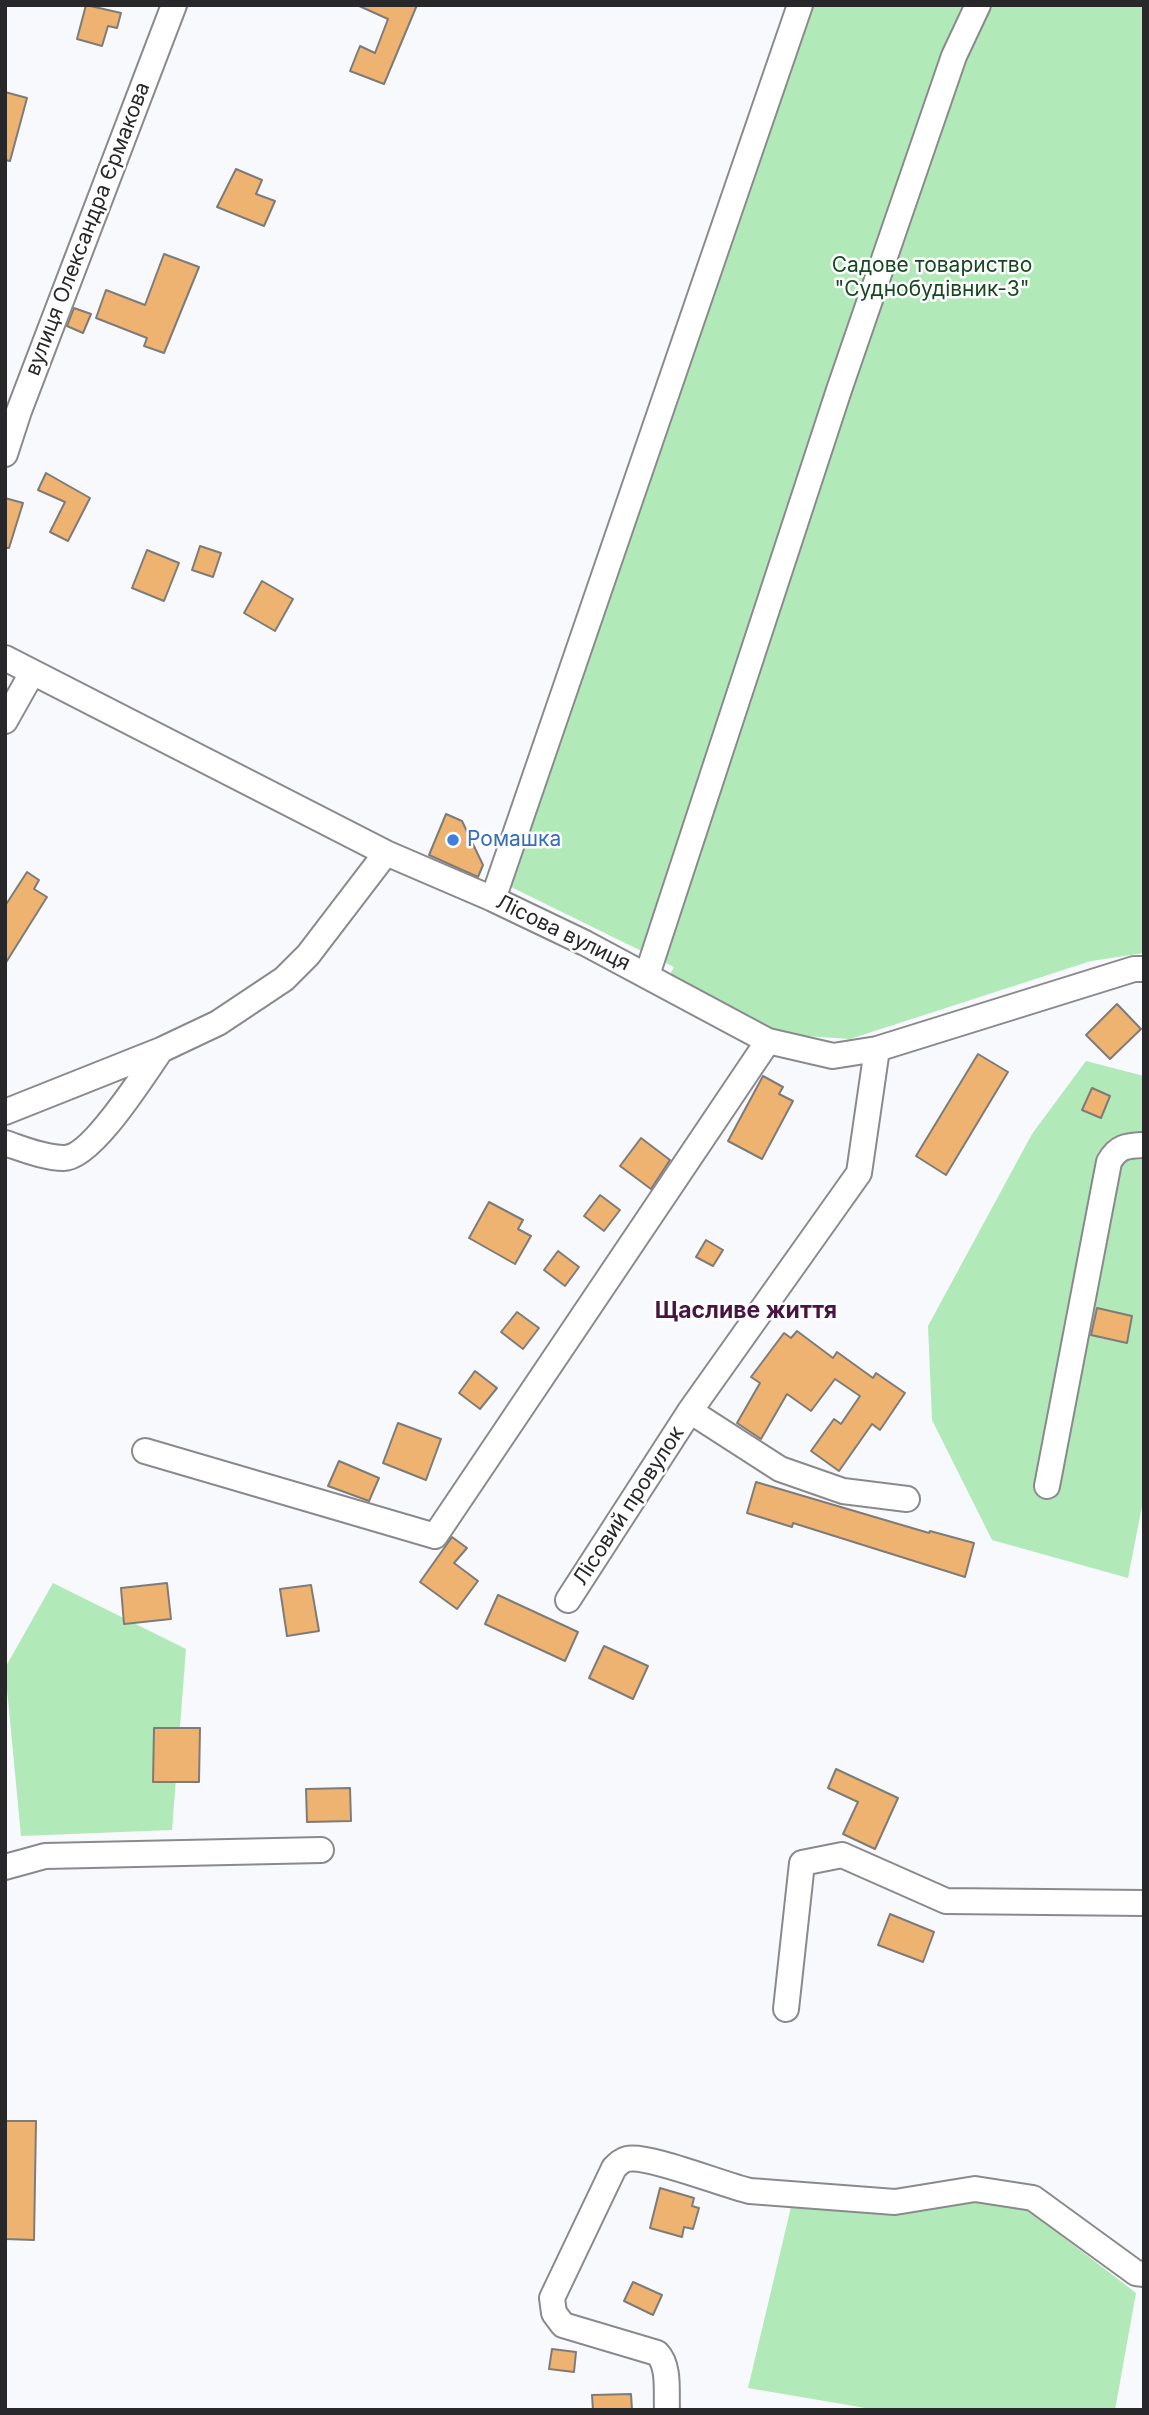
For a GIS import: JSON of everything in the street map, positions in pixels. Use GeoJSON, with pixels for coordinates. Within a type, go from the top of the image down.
{"type":"FeatureCollection","features":[{"type":"Feature","properties":{"kind":"street","name":"вулиця Олександра Єрмакова"},"geometry":{"type":"LineString","coordinates":[[5,454],[174,5]]}},
{"type":"Feature","properties":{"kind":"street"},"geometry":{"type":"LineString","coordinates":[[493,899],[800,5]]}},
{"type":"Feature","properties":{"kind":"street"},"geometry":{"type":"LineString","coordinates":[[647,975],[839,390],[954,57],[978,5]]}},
{"type":"Feature","properties":{"kind":"street","name":"Лісова вулиця"},"geometry":{"type":"LineString","coordinates":[[5,658],[386,853],[493,899],[647,975],[768,1041],[833,1056],[877,1049],[1134,969],[1144,969]]}},
{"type":"Feature","properties":{"kind":"street"},"geometry":{"type":"LineString","coordinates":[[5,721],[32,673]]}},
{"type":"Feature","properties":{"kind":"street"},"geometry":{"type":"LineString","coordinates":[[5,1112],[161,1050],[218,1023],[284,979],[308,955],[386,853]]}},
{"type":"Feature","properties":{"kind":"street"},"geometry":{"type":"LineString","coordinates":[[145,1451],[430,1544],[768,1041]]}},
{"type":"Feature","properties":{"kind":"street","name":"Лісовий провулок"},"geometry":{"type":"LineString","coordinates":[[568,1600],[690,1411],[859,1173],[877,1049]]}},
{"type":"Feature","properties":{"kind":"street"},"geometry":{"type":"LineString","coordinates":[[5,1143],[64,1158],[77,1156],[97,1138],[161,1050]]}},
{"type":"Feature","properties":{"kind":"street"},"geometry":{"type":"LineString","coordinates":[[1047,1486],[1109,1162],[1115,1151],[1128,1146],[1144,1145]]}},
{"type":"Feature","properties":{"kind":"street","name":"Лісовий провулок"},"geometry":{"type":"LineString","coordinates":[[690,1411],[780,1469],[844,1491],[907,1499]]}},
{"type":"Feature","properties":{"kind":"street"},"geometry":{"type":"LineString","coordinates":[[5,1867],[45,1856],[321,1850]]}},
{"type":"Feature","properties":{"kind":"street"},"geometry":{"type":"LineString","coordinates":[[786,2009],[802,1863],[842,1855],[946,1900],[1144,1903]]}},
{"type":"Feature","properties":{"kind":"street"},"geometry":{"type":"LineString","coordinates":[[667,2410],[665,2368],[657,2353],[563,2325],[554,2313],[552,2298],[614,2168],[624,2159],[641,2158],[750,2190],[895,2202],[975,2189],[1033,2198],[1136,2273],[1144,2274]]}},
{"type":"Feature","properties":{"kind":"green space","name":"Садове товариство \"Суднобудівник-3\""},"geometry":{"type":"Polygon","coordinates":[[[800,5],[1144,5],[1144,953],[1091,961],[850,1039],[776,1034],[668,978],[674,967],[507,885],[800,5]]]}},
{"type":"Feature","properties":{"kind":"green space"},"geometry":{"type":"Polygon","coordinates":[[[1086,1061],[1144,1076],[1144,1496],[1128,1578],[992,1540],[932,1420],[928,1326],[1032,1134],[1086,1061]]]}},
{"type":"Feature","properties":{"kind":"green space"},"geometry":{"type":"Polygon","coordinates":[[[53,1583],[186,1649],[172,1830],[21,1836],[5,1668],[53,1583]]]}},
{"type":"Feature","properties":{"kind":"green space"},"geometry":{"type":"Polygon","coordinates":[[[971,2202],[1028,2210],[1136,2293],[1115,2410],[877,2410],[748,2388],[791,2207],[894,2211],[971,2202]]]}},
{"type":"Feature","properties":{"kind":"building"},"geometry":{"type":"Polygon","coordinates":[[[86,5],[121,13],[117,28],[108,26],[102,46],[77,39],[86,5]]]}},
{"type":"Feature","properties":{"kind":"building"},"geometry":{"type":"Polygon","coordinates":[[[357,5],[417,5],[384,84],[350,71],[360,46],[375,53],[388,19],[357,5]]]}},
{"type":"Feature","properties":{"kind":"building"},"geometry":{"type":"Polygon","coordinates":[[[5,92],[27,98],[10,161],[5,160],[5,92]]]}},
{"type":"Feature","properties":{"kind":"building"},"geometry":{"type":"Polygon","coordinates":[[[236,169],[262,180],[256,194],[275,201],[264,226],[217,207],[236,169]]]}},
{"type":"Feature","properties":{"kind":"building"},"geometry":{"type":"Polygon","coordinates":[[[164,254],[199,267],[164,353],[144,346],[147,338],[96,318],[106,290],[145,305],[164,254]]]}},
{"type":"Feature","properties":{"kind":"building"},"geometry":{"type":"Polygon","coordinates":[[[74,308],[91,314],[83,333],[67,326],[74,308]]]}},
{"type":"Feature","properties":{"kind":"building"},"geometry":{"type":"Polygon","coordinates":[[[46,473],[90,498],[68,541],[50,532],[65,502],[38,490],[46,473]]]}},
{"type":"Feature","properties":{"kind":"building"},"geometry":{"type":"Polygon","coordinates":[[[5,498],[23,503],[9,548],[5,548],[5,498]]]}},
{"type":"Feature","properties":{"kind":"building"},"geometry":{"type":"Polygon","coordinates":[[[200,546],[221,553],[213,577],[192,570],[200,546]]]}},
{"type":"Feature","properties":{"kind":"building"},"geometry":{"type":"Polygon","coordinates":[[[147,550],[179,563],[164,601],[132,588],[147,550]]]}},
{"type":"Feature","properties":{"kind":"building"},"geometry":{"type":"Polygon","coordinates":[[[262,581],[293,599],[275,631],[244,613],[262,581]]]}},
{"type":"Feature","properties":{"kind":"building","name":"Ромашка"},"geometry":{"type":"Polygon","coordinates":[[[446,814],[462,821],[483,865],[478,877],[429,855],[446,814]]]}},
{"type":"Feature","properties":{"kind":"building"},"geometry":{"type":"Polygon","coordinates":[[[27,872],[39,880],[34,889],[47,897],[5,964],[5,906],[27,872]]]}},
{"type":"Feature","properties":{"kind":"building"},"geometry":{"type":"Polygon","coordinates":[[[1117,1004],[1141,1029],[1110,1059],[1086,1035],[1117,1004]]]}},
{"type":"Feature","properties":{"kind":"building"},"geometry":{"type":"Polygon","coordinates":[[[978,1054],[1008,1072],[946,1175],[916,1156],[978,1054]]]}},
{"type":"Feature","properties":{"kind":"building"},"geometry":{"type":"Polygon","coordinates":[[[763,1076],[783,1087],[779,1094],[793,1101],[762,1159],[728,1141],[763,1076]]]}},
{"type":"Feature","properties":{"kind":"building"},"geometry":{"type":"Polygon","coordinates":[[[1092,1088],[1110,1096],[1101,1118],[1082,1110],[1092,1088]]]}},
{"type":"Feature","properties":{"kind":"building"},"geometry":{"type":"Polygon","coordinates":[[[641,1138],[670,1160],[651,1189],[620,1166],[641,1138]]]}},
{"type":"Feature","properties":{"kind":"building"},"geometry":{"type":"Polygon","coordinates":[[[600,1195],[620,1210],[604,1231],[584,1216],[600,1195]]]}},
{"type":"Feature","properties":{"kind":"building"},"geometry":{"type":"Polygon","coordinates":[[[489,1202],[523,1220],[518,1229],[531,1236],[515,1264],[469,1238],[489,1202]]]}},
{"type":"Feature","properties":{"kind":"building"},"geometry":{"type":"Polygon","coordinates":[[[706,1240],[723,1250],[713,1266],[696,1257],[706,1240]]]}},
{"type":"Feature","properties":{"kind":"building"},"geometry":{"type":"Polygon","coordinates":[[[558,1251],[579,1267],[565,1286],[544,1270],[558,1251]]]}},
{"type":"Feature","properties":{"kind":"building"},"geometry":{"type":"Polygon","coordinates":[[[1097,1308],[1132,1316],[1127,1343],[1091,1335],[1097,1308]]]}},
{"type":"Feature","properties":{"kind":"building"},"geometry":{"type":"Polygon","coordinates":[[[517,1312],[539,1328],[523,1349],[501,1332],[517,1312]]]}},
{"type":"Feature","properties":{"kind":"building"},"geometry":{"type":"Polygon","coordinates":[[[797,1331],[833,1358],[837,1352],[873,1378],[876,1373],[905,1393],[880,1430],[872,1424],[839,1471],[811,1451],[834,1419],[841,1424],[860,1396],[835,1379],[811,1411],[787,1394],[761,1439],[737,1423],[760,1383],[751,1377],[784,1333],[791,1338],[797,1331]]]}},
{"type":"Feature","properties":{"kind":"building"},"geometry":{"type":"Polygon","coordinates":[[[475,1371],[497,1388],[480,1409],[459,1393],[475,1371]]]}},
{"type":"Feature","properties":{"kind":"building"},"geometry":{"type":"Polygon","coordinates":[[[398,1423],[441,1439],[426,1480],[383,1463],[398,1423]]]}},
{"type":"Feature","properties":{"kind":"building"},"geometry":{"type":"Polygon","coordinates":[[[339,1461],[379,1478],[369,1501],[328,1486],[339,1461]]]}},
{"type":"Feature","properties":{"kind":"building"},"geometry":{"type":"Polygon","coordinates":[[[756,1482],[929,1533],[930,1531],[974,1543],[965,1577],[793,1523],[792,1527],[747,1513],[756,1482]]]}},
{"type":"Feature","properties":{"kind":"building"},"geometry":{"type":"Polygon","coordinates":[[[452,1537],[467,1548],[454,1563],[478,1581],[457,1609],[420,1582],[452,1537]]]}},
{"type":"Feature","properties":{"kind":"building"},"geometry":{"type":"Polygon","coordinates":[[[167,1583],[171,1619],[124,1624],[121,1588],[167,1583]]]}},
{"type":"Feature","properties":{"kind":"building"},"geometry":{"type":"Polygon","coordinates":[[[311,1585],[319,1631],[287,1636],[280,1589],[311,1585]]]}},
{"type":"Feature","properties":{"kind":"building"},"geometry":{"type":"Polygon","coordinates":[[[498,1595],[578,1632],[565,1661],[485,1624],[498,1595]]]}},
{"type":"Feature","properties":{"kind":"building"},"geometry":{"type":"Polygon","coordinates":[[[604,1646],[648,1666],[633,1699],[589,1678],[604,1646]]]}},
{"type":"Feature","properties":{"kind":"building"},"geometry":{"type":"Polygon","coordinates":[[[154,1728],[200,1728],[199,1782],[153,1782],[154,1728]]]}},
{"type":"Feature","properties":{"kind":"building"},"geometry":{"type":"Polygon","coordinates":[[[836,1769],[898,1798],[875,1849],[843,1834],[858,1802],[828,1788],[836,1769]]]}},
{"type":"Feature","properties":{"kind":"building"},"geometry":{"type":"Polygon","coordinates":[[[350,1788],[351,1821],[307,1822],[306,1789],[350,1788]]]}},
{"type":"Feature","properties":{"kind":"building"},"geometry":{"type":"Polygon","coordinates":[[[890,1914],[934,1932],[923,1962],[878,1945],[890,1914]]]}},
{"type":"Feature","properties":{"kind":"building"},"geometry":{"type":"Polygon","coordinates":[[[5,2121],[36,2121],[34,2240],[5,2239],[5,2121]]]}},
{"type":"Feature","properties":{"kind":"building"},"geometry":{"type":"Polygon","coordinates":[[[660,2188],[694,2198],[692,2206],[699,2208],[693,2229],[684,2227],[682,2237],[650,2228],[660,2188]]]}},
{"type":"Feature","properties":{"kind":"building"},"geometry":{"type":"Polygon","coordinates":[[[633,2282],[662,2295],[653,2315],[624,2301],[633,2282]]]}},
{"type":"Feature","properties":{"kind":"building"},"geometry":{"type":"Polygon","coordinates":[[[552,2349],[576,2352],[574,2372],[549,2369],[552,2349]]]}},
{"type":"Feature","properties":{"kind":"building"},"geometry":{"type":"Polygon","coordinates":[[[631,2394],[632,2410],[593,2410],[592,2395],[631,2394]]]}},
{"type":"Feature","properties":{"kind":"place","name":"Ромашка"},"geometry":{"type":"Point","coordinates":[453,840]}},
{"type":"Feature","properties":{"kind":"district","name":"Щасливе життя"},"geometry":{"type":"Point","coordinates":[746,1311]}}]}
